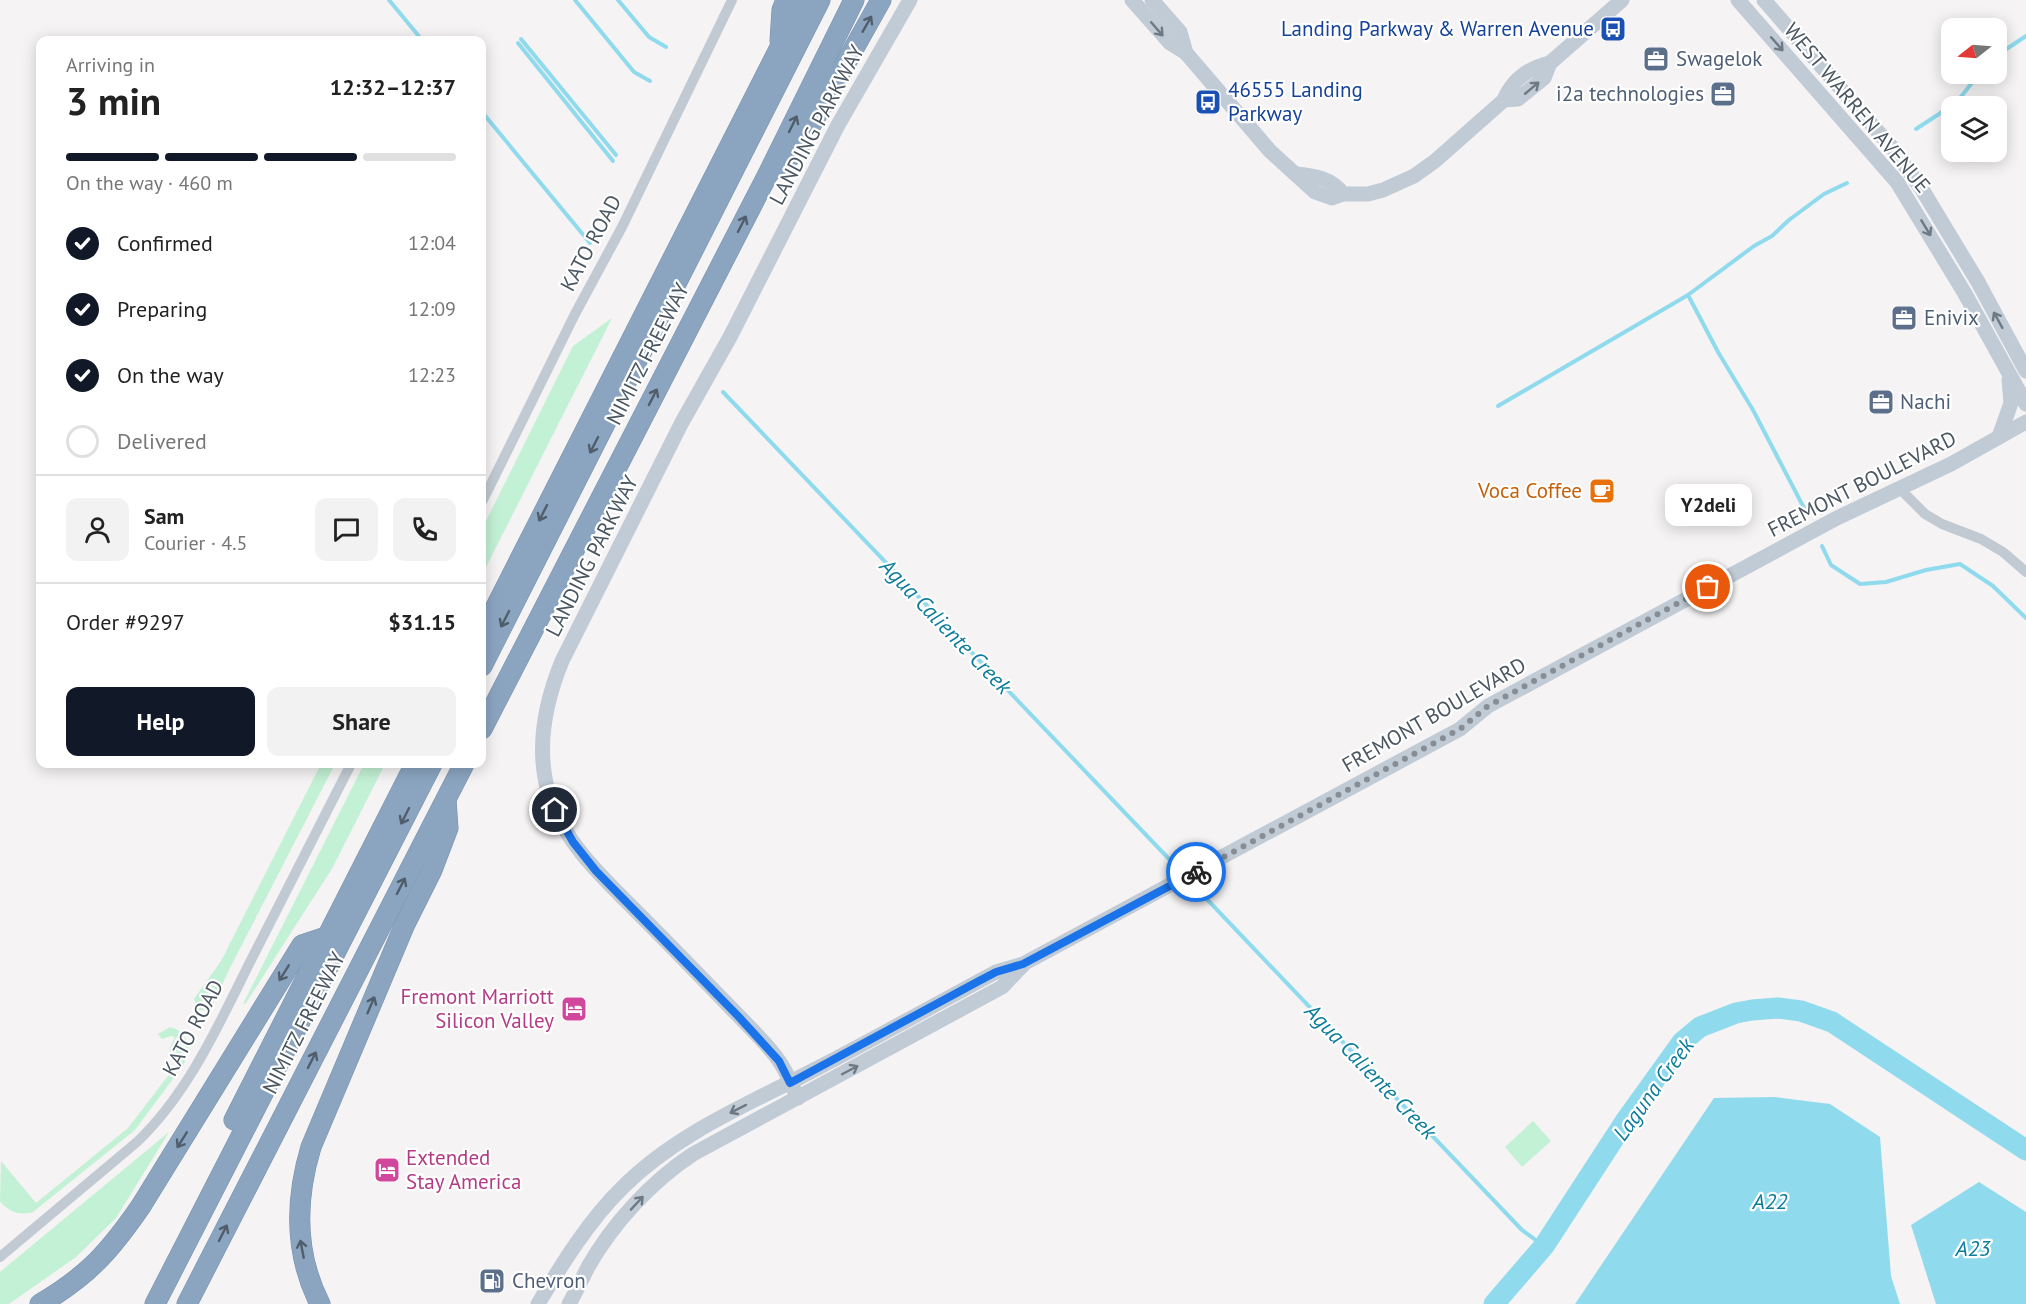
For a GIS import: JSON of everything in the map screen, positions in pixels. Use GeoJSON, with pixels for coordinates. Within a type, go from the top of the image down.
{"type":"FeatureCollection","features":[{"type":"Feature","properties":{"kind":"highway"},"geometry":{"type":"LineString","coordinates":[[779,50],[782,10],[786,0]]}},
{"type":"Feature","properties":{"kind":"highway","name":"NIMITZ FREEWAY"},"geometry":{"type":"LineString","coordinates":[[486,626],[804,0]]}},
{"type":"Feature","properties":{"kind":"highway"},"geometry":{"type":"LineString","coordinates":[[486,658],[820,0]]}},
{"type":"Feature","properties":{"kind":"highway","name":"NIMITZ FREEWAY"},"geometry":{"type":"LineString","coordinates":[[486,721],[854,0]]}},
{"type":"Feature","properties":{"kind":"highway"},"geometry":{"type":"LineString","coordinates":[[766,176],[796,152],[881,0]]}},
{"type":"Feature","properties":{"kind":"highway","name":"NIMITZ FREEWAY"},"geometry":{"type":"LineString","coordinates":[[141,1304],[413,768]]}},
{"type":"Feature","properties":{"kind":"highway"},"geometry":{"type":"LineString","coordinates":[[155,1304],[430,768]]}},
{"type":"Feature","properties":{"kind":"highway","name":"NIMITZ FREEWAY"},"geometry":{"type":"LineString","coordinates":[[189,1304],[209,1260],[462,768]]}},
{"type":"Feature","properties":{"kind":"highway"},"geometry":{"type":"LineString","coordinates":[[320,1304],[305,1265],[299,1234],[302,1176],[311,1147],[405,924],[432,870],[448,828],[446,798]]}},
{"type":"Feature","properties":{"kind":"highway"},"geometry":{"type":"LineString","coordinates":[[40,1304],[76,1281],[96,1264],[118,1239],[141,1206],[302,945],[326,937]]}},
{"type":"Feature","properties":{"kind":"main road","name":"LANDING PARKWAY"},"geometry":{"type":"LineString","coordinates":[[798,1098],[779,1061],[759,1038],[596,871],[573,842],[550,799],[543,755],[543,731],[552,686],[562,661],[681,424],[730,337],[838,125],[910,0]]}},
{"type":"Feature","properties":{"kind":"main road"},"geometry":{"type":"LineString","coordinates":[[1132,0],[1170,43],[1186,53],[1270,151],[1296,174],[1317,176],[1336,184],[1343,194],[1368,194],[1414,176],[1435,161],[1504,100],[1510,87],[1533,67],[1550,63],[1622,0]]}},
{"type":"Feature","properties":{"kind":"main road"},"geometry":{"type":"LineString","coordinates":[[1152,0],[1180,32],[1186,53]]}},
{"type":"Feature","properties":{"kind":"main road","name":"WEST WARREN AVENUE"},"geometry":{"type":"LineString","coordinates":[[1738,0],[1897,182],[1964,292],[2026,404]]}},
{"type":"Feature","properties":{"kind":"main road","name":"WEST WARREN AVENUE"},"geometry":{"type":"LineString","coordinates":[[1764,0],[1893,149],[1923,191],[1978,282],[2026,371]]}},
{"type":"Feature","properties":{"kind":"main road"},"geometry":{"type":"LineString","coordinates":[[1999,437],[2011,403],[2008,371]]}},
{"type":"Feature","properties":{"kind":"main road","name":"FREMONT BOULEVARD"},"geometry":{"type":"LineString","coordinates":[[538,1304],[569,1253],[611,1199],[649,1165],[706,1125],[790,1083],[996,972],[1023,964],[1460,729],[1488,706],[1837,518],[1952,464],[2026,422]]}},
{"type":"Feature","properties":{"kind":"main road","name":"FREMONT BOULEVARD"},"geometry":{"type":"LineString","coordinates":[[568,1304],[613,1229],[674,1166],[1002,987],[1023,964]]}},
{"type":"Feature","properties":{"kind":"main road"},"geometry":{"type":"LineString","coordinates":[[602,1246],[601,1236],[614,1211],[611,1199]]}},
{"type":"Feature","properties":{"kind":"main road"},"geometry":{"type":"LineString","coordinates":[[568,1304],[567,1291],[575,1273],[569,1253]]}},
{"type":"Feature","properties":{"kind":"street","name":"KATO ROAD"},"geometry":{"type":"LineString","coordinates":[[486,494],[574,314],[633,206],[732,0]]}},
{"type":"Feature","properties":{"kind":"street"},"geometry":{"type":"LineString","coordinates":[[1899,488],[1925,514],[1942,524],[1981,539],[2003,552],[2026,572]]}},
{"type":"Feature","properties":{"kind":"street","name":"KATO ROAD"},"geometry":{"type":"LineString","coordinates":[[0,1257],[137,1142],[154,1126],[178,1096],[214,1034],[349,768]]}},
{"type":"Feature","properties":{"kind":"green space"},"geometry":{"type":"Polygon","coordinates":[[[612,318],[486,567],[486,521],[573,346],[612,318]]]}},
{"type":"Feature","properties":{"kind":"green space"},"geometry":{"type":"Polygon","coordinates":[[[319,768],[333,768],[211,1008],[197,1011],[194,999],[221,961],[319,768]]]}},
{"type":"Feature","properties":{"kind":"green space"},"geometry":{"type":"Polygon","coordinates":[[[362,768],[383,768],[333,867],[246,1003],[243,1004],[362,768]]]}},
{"type":"Feature","properties":{"kind":"green space"},"geometry":{"type":"Polygon","coordinates":[[[170,1027],[178,1030],[186,1039],[189,1048],[184,1064],[135,1130],[33,1212],[19,1213],[3,1205],[0,1201],[1,1161],[36,1203],[128,1128],[178,1063],[169,1050],[175,1037],[162,1039],[158,1034],[170,1027]]]}},
{"type":"Feature","properties":{"kind":"green space"},"geometry":{"type":"Polygon","coordinates":[[[1533,1121],[1551,1141],[1522,1167],[1505,1147],[1533,1121]]]}},
{"type":"Feature","properties":{"kind":"green space"},"geometry":{"type":"Polygon","coordinates":[[[169,1132],[116,1218],[76,1257],[9,1304],[0,1304],[0,1272],[169,1132]]]}},
{"type":"Feature","properties":{"kind":"water","name":"A22"},"geometry":{"type":"Polygon","coordinates":[[[1775,1097],[1830,1104],[1880,1137],[1891,1276],[1900,1304],[1575,1304],[1714,1098],[1775,1097]]]}},
{"type":"Feature","properties":{"kind":"water","name":"A23"},"geometry":{"type":"Polygon","coordinates":[[[1979,1182],[2026,1212],[2026,1304],[1936,1304],[1911,1225],[1979,1182]]]}},
{"type":"Feature","properties":{"kind":"waterway","name":"Agua Caliente Creek"},"geometry":{"type":"LineString","coordinates":[[389,0],[419,36]]}},
{"type":"Feature","properties":{"kind":"waterway"},"geometry":{"type":"LineString","coordinates":[[575,0],[634,72],[650,81]]}},
{"type":"Feature","properties":{"kind":"waterway"},"geometry":{"type":"LineString","coordinates":[[618,0],[649,37],[666,47]]}},
{"type":"Feature","properties":{"kind":"waterway"},"geometry":{"type":"LineString","coordinates":[[2007,49],[2026,36]]}},
{"type":"Feature","properties":{"kind":"waterway"},"geometry":{"type":"LineString","coordinates":[[521,39],[616,155]]}},
{"type":"Feature","properties":{"kind":"waterway"},"geometry":{"type":"LineString","coordinates":[[518,43],[613,161]]}},
{"type":"Feature","properties":{"kind":"waterway"},"geometry":{"type":"LineString","coordinates":[[1916,129],[1956,103],[1971,84]]}},
{"type":"Feature","properties":{"kind":"waterway","name":"Agua Caliente Creek"},"geometry":{"type":"LineString","coordinates":[[486,117],[590,243]]}},
{"type":"Feature","properties":{"kind":"waterway"},"geometry":{"type":"LineString","coordinates":[[1804,508],[1753,410],[1718,352],[1688,295],[1754,246],[1772,236],[1824,194],[1847,183]]}},
{"type":"Feature","properties":{"kind":"waterway"},"geometry":{"type":"LineString","coordinates":[[1498,406],[1688,295]]}},
{"type":"Feature","properties":{"kind":"waterway","name":"Agua Caliente Creek"},"geometry":{"type":"LineString","coordinates":[[723,392],[1169,859]]}},
{"type":"Feature","properties":{"kind":"waterway"},"geometry":{"type":"LineString","coordinates":[[1822,546],[1831,565],[1860,584],[1886,582],[1926,570],[1960,564],[1993,586],[2026,618]]}},
{"type":"Feature","properties":{"kind":"waterway","name":"Agua Caliente Creek"},"geometry":{"type":"LineString","coordinates":[[1201,893],[1522,1230],[1544,1246]]}},
{"type":"Feature","properties":{"kind":"waterway","name":"Laguna Creek"},"geometry":{"type":"LineString","coordinates":[[1494,1304],[1544,1246],[1626,1120],[1682,1042],[1700,1027],[1736,1013],[1778,1008],[1801,1011],[1832,1022],[2026,1150]]}},
{"type":"Feature","properties":{"kind":"way so far"},"geometry":{"type":"LineString","coordinates":[[1196,872],[1460,729],[1488,706],[1708,587]]}},
{"type":"Feature","properties":{"kind":"place","name":"Landing Parkway & Warren Avenue"},"geometry":{"type":"Point","coordinates":[1613,29]}},
{"type":"Feature","properties":{"kind":"place","name":"Swagelok"},"geometry":{"type":"Point","coordinates":[1656,59]}},
{"type":"Feature","properties":{"kind":"place","name":"i2a technologies"},"geometry":{"type":"Point","coordinates":[1723,94]}},
{"type":"Feature","properties":{"kind":"place","name":"46555 Landing Parkway"},"geometry":{"type":"Point","coordinates":[1208,102]}},
{"type":"Feature","properties":{"kind":"place","name":"Enivix"},"geometry":{"type":"Point","coordinates":[1904,318]}},
{"type":"Feature","properties":{"kind":"place","name":"Nachi"},"geometry":{"type":"Point","coordinates":[1881,402]}},
{"type":"Feature","properties":{"kind":"place","name":"Voca Coffee"},"geometry":{"type":"Point","coordinates":[1602,491]}},
{"type":"Feature","properties":{"kind":"place","name":"Y2deli"},"geometry":{"type":"Point","coordinates":[1708,587]}},
{"type":"Feature","properties":{"kind":"place","name":"Fremont Marriott Silicon Valley"},"geometry":{"type":"Point","coordinates":[574,1009]}},
{"type":"Feature","properties":{"kind":"place","name":"Extended Stay America"},"geometry":{"type":"Point","coordinates":[387,1170]}},
{"type":"Feature","properties":{"kind":"place","name":"Chevron"},"geometry":{"type":"Point","coordinates":[492,1281]}},
{"type":"Feature","properties":{"kind":"route"},"geometry":{"type":"LineString","coordinates":[[555,810],[573,842],[596,871],[738,1016],[779,1061],[790,1083],[996,972],[1023,964],[1196,872]]}}]}
